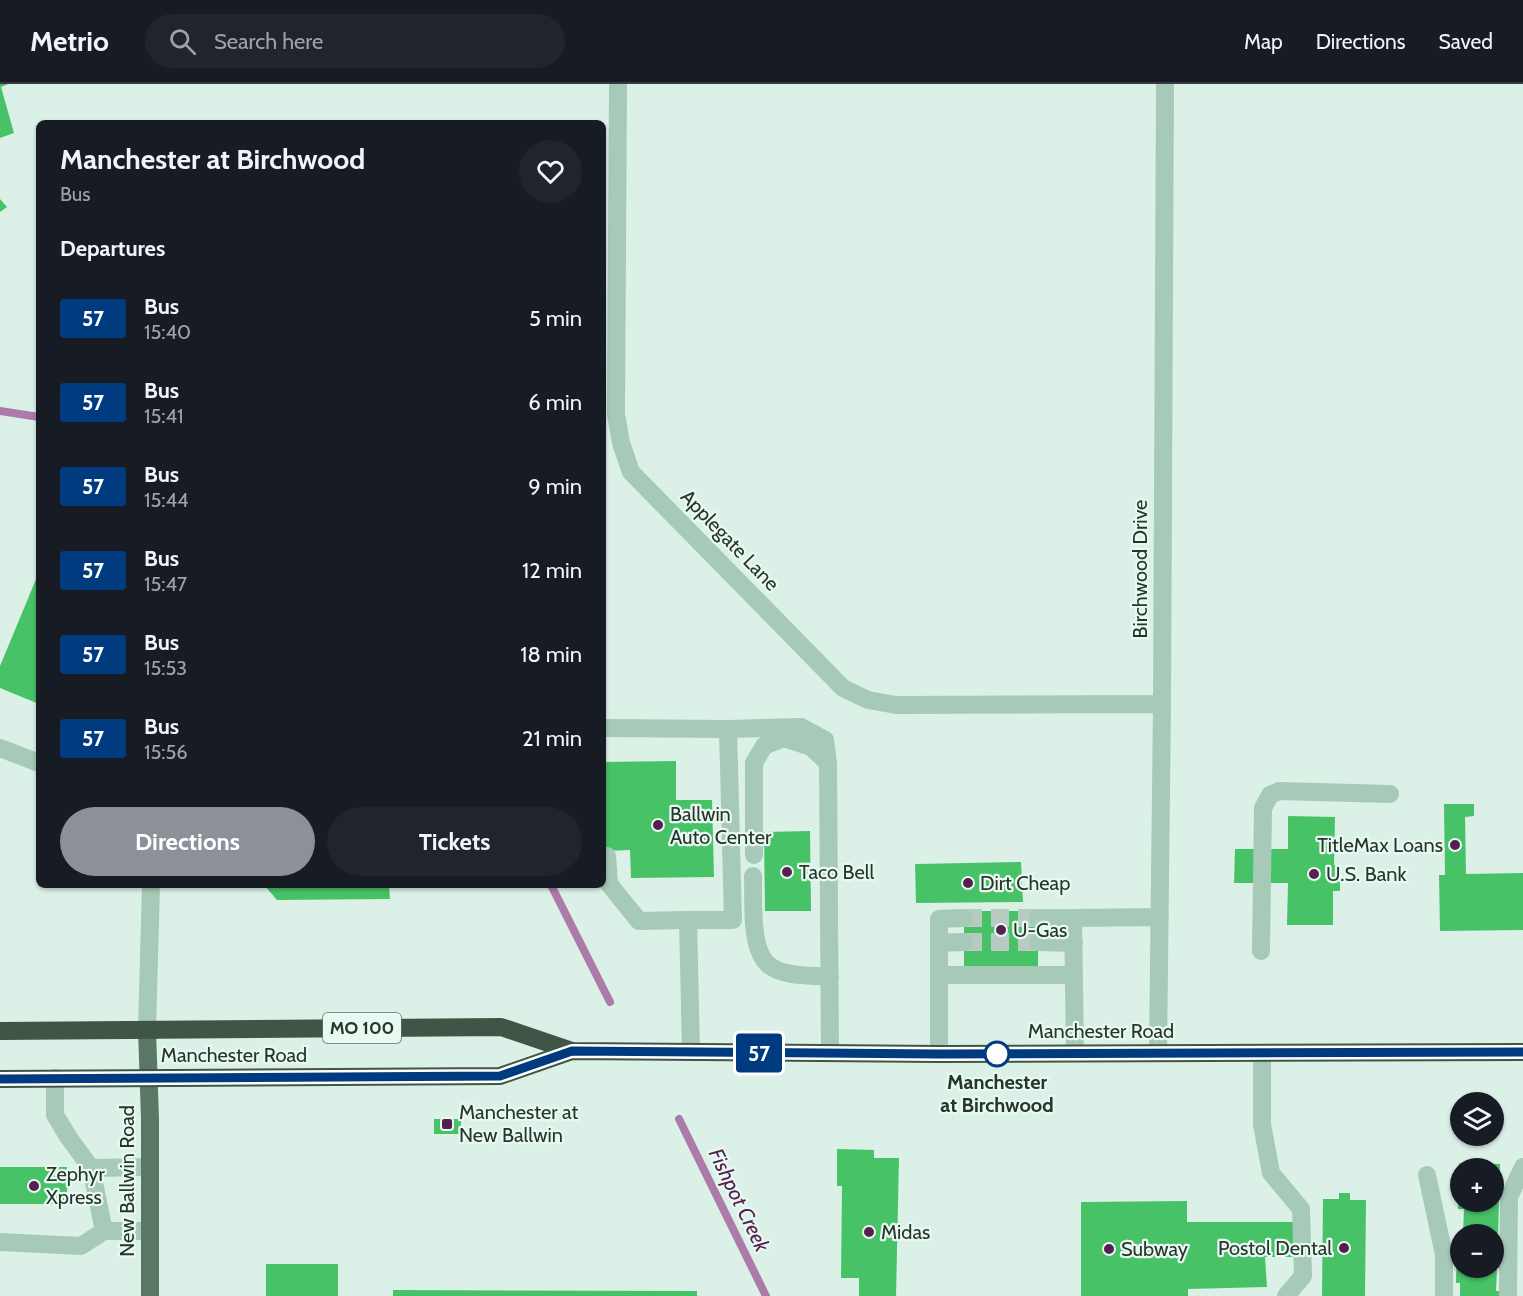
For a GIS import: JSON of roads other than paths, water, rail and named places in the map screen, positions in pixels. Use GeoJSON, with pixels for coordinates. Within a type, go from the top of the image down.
{"type":"FeatureCollection","features":[{"type":"Feature","properties":{"kind":"highway","name":"Manchester Road"},"geometry":{"type":"LineString","coordinates":[[0,1031],[501,1027],[572,1051],[939,1054],[1523,1052]]}},
{"type":"Feature","properties":{"kind":"highway","name":"Manchester Road"},"geometry":{"type":"LineString","coordinates":[[0,1079],[500,1076],[572,1051]]}},
{"type":"Feature","properties":{"kind":"main road","name":"New Ballwin Road"},"geometry":{"type":"LineString","coordinates":[[147,1030],[150,1296]]}},
{"type":"Feature","properties":{"kind":"street","name":"Applegate Lane"},"geometry":{"type":"LineString","coordinates":[[618,84],[616,414],[621,443],[632,472],[843,688],[868,700],[896,705],[1162,704]]}},
{"type":"Feature","properties":{"kind":"street","name":"Birchwood Drive"},"geometry":{"type":"LineString","coordinates":[[1158,1053],[1165,84]]}},
{"type":"Feature","properties":{"kind":"street"},"geometry":{"type":"LineString","coordinates":[[606,728],[801,727],[825,740],[828,763],[830,1053]]}},
{"type":"Feature","properties":{"kind":"street"},"geometry":{"type":"LineString","coordinates":[[607,856],[609,884],[639,921],[733,920],[728,729]]}},
{"type":"Feature","properties":{"kind":"street"},"geometry":{"type":"LineString","coordinates":[[754,855],[754,763],[764,746],[784,738],[811,747],[828,763]]}},
{"type":"Feature","properties":{"kind":"street"},"geometry":{"type":"LineString","coordinates":[[0,748],[36,762]]}},
{"type":"Feature","properties":{"kind":"street"},"geometry":{"type":"LineString","coordinates":[[1261,951],[1263,808],[1270,795],[1279,791],[1390,794]]}},
{"type":"Feature","properties":{"kind":"street"},"geometry":{"type":"LineString","coordinates":[[753,876],[754,928],[762,958],[771,967],[786,973],[830,976]]}},
{"type":"Feature","properties":{"kind":"street"},"geometry":{"type":"LineString","coordinates":[[147,1030],[151,888]]}},
{"type":"Feature","properties":{"kind":"street"},"geometry":{"type":"LineString","coordinates":[[1038,918],[1160,917]]}},
{"type":"Feature","properties":{"kind":"street"},"geometry":{"type":"LineString","coordinates":[[939,1054],[939,919],[964,918]]}},
{"type":"Feature","properties":{"kind":"street"},"geometry":{"type":"LineString","coordinates":[[1073,918],[1075,1053]]}},
{"type":"Feature","properties":{"kind":"street"},"geometry":{"type":"LineString","coordinates":[[688,920],[691,1052]]}},
{"type":"Feature","properties":{"kind":"street"},"geometry":{"type":"LineString","coordinates":[[939,943],[964,942]]}},
{"type":"Feature","properties":{"kind":"street"},"geometry":{"type":"LineString","coordinates":[[1038,942],[1074,943]]}},
{"type":"Feature","properties":{"kind":"street"},"geometry":{"type":"LineString","coordinates":[[939,975],[1074,975]]}},
{"type":"Feature","properties":{"kind":"street"},"geometry":{"type":"LineString","coordinates":[[1262,1053],[1262,1124],[1271,1173],[1301,1209],[1302,1275],[1286,1296]]}},
{"type":"Feature","properties":{"kind":"street"},"geometry":{"type":"LineString","coordinates":[[55,1078],[55,1114],[91,1168],[104,1231]]}},
{"type":"Feature","properties":{"kind":"street"},"geometry":{"type":"LineString","coordinates":[[91,1168],[149,1167]]}},
{"type":"Feature","properties":{"kind":"street"},"geometry":{"type":"LineString","coordinates":[[1508,1296],[1509,1197],[1523,1167]]}},
{"type":"Feature","properties":{"kind":"street"},"geometry":{"type":"LineString","coordinates":[[1427,1174],[1444,1255],[1444,1296]]}},
{"type":"Feature","properties":{"kind":"street"},"geometry":{"type":"LineString","coordinates":[[0,1242],[81,1246],[104,1231],[150,1231]]}},
{"type":"Feature","properties":{"kind":"waterway","name":"Fishpot Creek"},"geometry":{"type":"LineString","coordinates":[[0,411],[36,417]]}},
{"type":"Feature","properties":{"kind":"waterway","name":"Fishpot Creek"},"geometry":{"type":"LineString","coordinates":[[553,888],[610,1002]]}},
{"type":"Feature","properties":{"kind":"waterway","name":"Fishpot Creek"},"geometry":{"type":"LineString","coordinates":[[679,1119],[766,1296]]}},
{"type":"Feature","properties":{"kind":"tunnel"},"geometry":{"type":"LineString","coordinates":[[964,918],[1038,918]]}},
{"type":"Feature","properties":{"kind":"tunnel"},"geometry":{"type":"LineString","coordinates":[[964,942],[1038,942]]}},
{"type":"Feature","properties":{"kind":"place","name":"Ballwin Auto Center"},"geometry":{"type":"Point","coordinates":[658,825]}},
{"type":"Feature","properties":{"kind":"place","name":"TitleMax Loans"},"geometry":{"type":"Point","coordinates":[1455,845]}},
{"type":"Feature","properties":{"kind":"place","name":"Taco Bell"},"geometry":{"type":"Point","coordinates":[787,872]}},
{"type":"Feature","properties":{"kind":"place","name":"U.S. Bank"},"geometry":{"type":"Point","coordinates":[1314,874]}},
{"type":"Feature","properties":{"kind":"place","name":"Dirt Cheap"},"geometry":{"type":"Point","coordinates":[968,883]}},
{"type":"Feature","properties":{"kind":"place","name":"U-Gas"},"geometry":{"type":"Point","coordinates":[1001,930]}},
{"type":"Feature","properties":{"kind":"place","name":"Manchester at Birchwood"},"geometry":{"type":"Point","coordinates":[997,1054]}},
{"type":"Feature","properties":{"kind":"place","name":"Manchester at New Ballwin"},"geometry":{"type":"Point","coordinates":[447,1124]}},
{"type":"Feature","properties":{"kind":"place","name":"Zephyr Xpress"},"geometry":{"type":"Point","coordinates":[34,1186]}},
{"type":"Feature","properties":{"kind":"place","name":"Midas"},"geometry":{"type":"Point","coordinates":[869,1232]}},
{"type":"Feature","properties":{"kind":"place","name":"Postol Dental"},"geometry":{"type":"Point","coordinates":[1344,1248]}},
{"type":"Feature","properties":{"kind":"place","name":"Subway"},"geometry":{"type":"Point","coordinates":[1109,1249]}}]}
